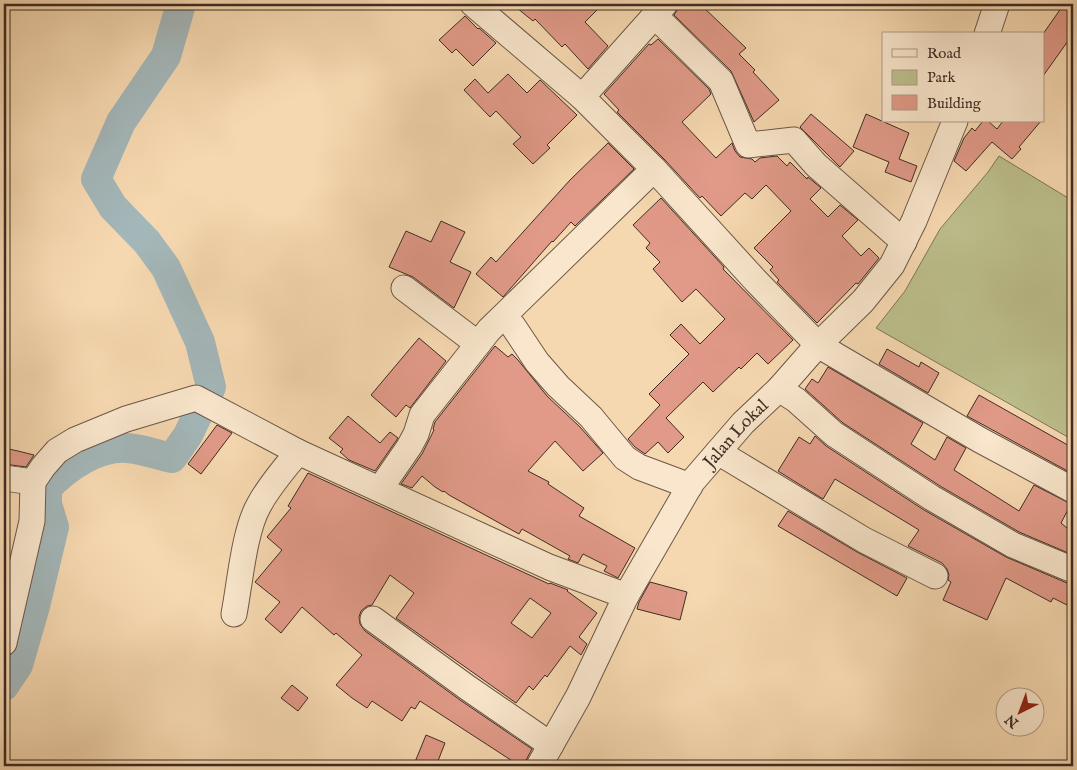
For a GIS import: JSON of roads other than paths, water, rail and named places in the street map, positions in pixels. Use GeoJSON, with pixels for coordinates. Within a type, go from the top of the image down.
{"type":"FeatureCollection","features":[{"type":"Feature","properties":{"kind":"street"},"geometry":{"type":"LineString","coordinates":[[473,4],[582,97],[654,169],[754,280],[818,345],[980,440],[1073,490]]}},
{"type":"Feature","properties":{"kind":"street"},"geometry":{"type":"LineString","coordinates":[[988,32],[997,4]]}},
{"type":"Feature","properties":{"kind":"street"},"geometry":{"type":"LineString","coordinates":[[582,97],[660,10],[721,81],[748,145],[794,140],[816,165],[904,242]]}},
{"type":"Feature","properties":{"kind":"street","name":"Jalan Lokal"},"geometry":{"type":"LineString","coordinates":[[545,756],[578,697],[626,596],[690,486],[743,423],[779,389],[818,345],[863,301],[892,265],[914,221],[955,122]]}},
{"type":"Feature","properties":{"kind":"street"},"geometry":{"type":"LineString","coordinates":[[380,490],[409,447],[416,434],[422,415],[478,344],[504,316],[654,169]]}},
{"type":"Feature","properties":{"kind":"street"},"geometry":{"type":"LineString","coordinates":[[404,288],[478,344]]}},
{"type":"Feature","properties":{"kind":"street"},"geometry":{"type":"LineString","coordinates":[[504,316],[537,362],[558,386],[591,417],[625,458],[639,467],[690,486]]}},
{"type":"Feature","properties":{"kind":"street"},"geometry":{"type":"LineString","coordinates":[[779,389],[796,400],[834,434],[932,498],[1013,545],[1073,570]]}},
{"type":"Feature","properties":{"kind":"street"},"geometry":{"type":"LineString","coordinates":[[4,643],[32,520],[33,482],[57,451],[75,440],[126,419],[207,403],[298,452],[380,490],[549,567],[626,596]]}},
{"type":"Feature","properties":{"kind":"street"},"geometry":{"type":"LineString","coordinates":[[234,614],[252,520],[258,505],[268,489],[298,452]]}},
{"type":"Feature","properties":{"kind":"street"},"geometry":{"type":"LineString","coordinates":[[718,452],[864,540],[935,576]]}},
{"type":"Feature","properties":{"kind":"street"},"geometry":{"type":"LineString","coordinates":[[4,478],[33,482]]}},
{"type":"Feature","properties":{"kind":"street"},"geometry":{"type":"LineString","coordinates":[[373,619],[468,688],[545,756]]}},
{"type":"Feature","properties":{"kind":"waterway"},"geometry":{"type":"LineString","coordinates":[[4,686],[18,665],[35,606],[54,527],[47,504],[47,488],[83,459],[105,450],[127,448],[172,458],[188,435],[211,387],[200,342],[166,268],[147,242],[113,207],[96,179],[121,122],[166,56],[181,4]]}}]}
